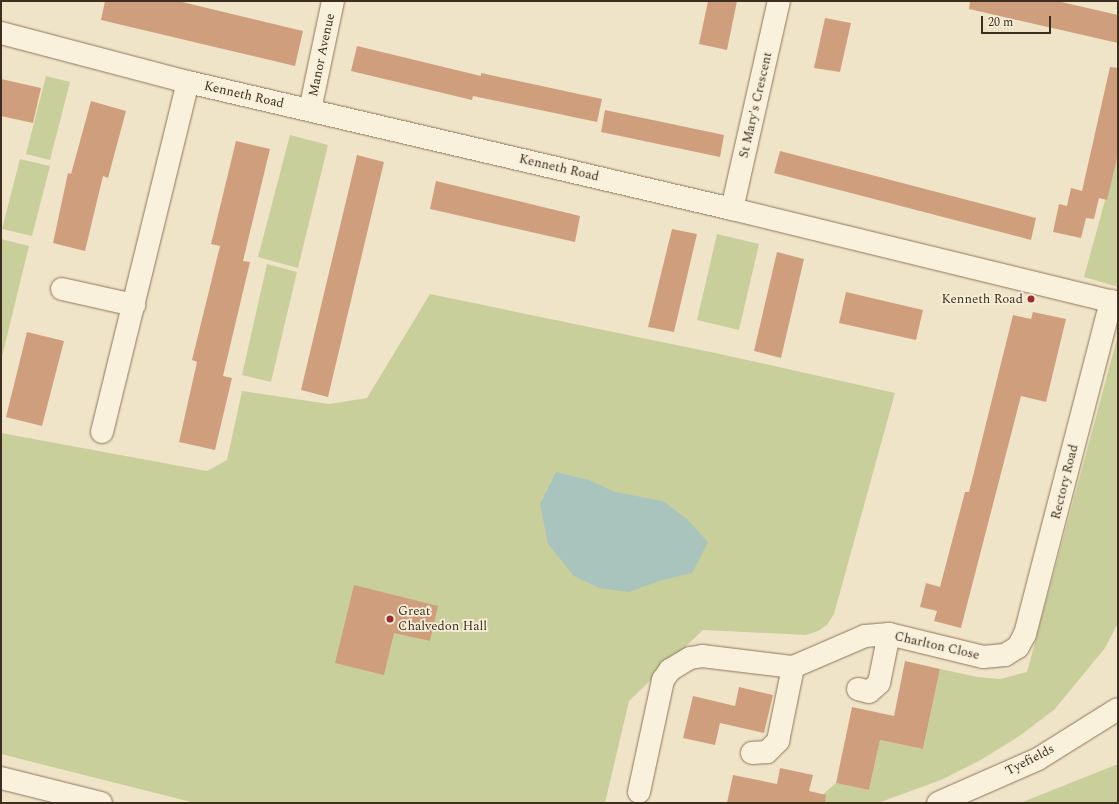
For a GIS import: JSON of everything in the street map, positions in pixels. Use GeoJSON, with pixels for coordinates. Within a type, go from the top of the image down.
{"type":"FeatureCollection","features":[{"type":"Feature","properties":{"kind":"street","name":"Manor Avenue"},"geometry":{"type":"LineString","coordinates":[[310,110],[333,1]]}},
{"type":"Feature","properties":{"kind":"street","name":"St Mary's Crescent"},"geometry":{"type":"LineString","coordinates":[[732,209],[779,1]]}},
{"type":"Feature","properties":{"kind":"street","name":"Kenneth Road"},"geometry":{"type":"LineString","coordinates":[[1,33],[188,82],[732,209],[1115,302]]}},
{"type":"Feature","properties":{"kind":"street"},"geometry":{"type":"LineString","coordinates":[[102,432],[188,82]]}},
{"type":"Feature","properties":{"kind":"street"},"geometry":{"type":"LineString","coordinates":[[62,289],[134,306]]}},
{"type":"Feature","properties":{"kind":"street","name":"Rectory Road"},"geometry":{"type":"LineString","coordinates":[[1005,655],[1018,647],[1026,634],[1115,302]]}},
{"type":"Feature","properties":{"kind":"street"},"geometry":{"type":"LineString","coordinates":[[858,689],[869,692],[879,683],[889,634]]}},
{"type":"Feature","properties":{"kind":"street","name":"Charlton Close"},"geometry":{"type":"LineString","coordinates":[[793,667],[865,636],[889,634],[983,657],[1005,655]]}},
{"type":"Feature","properties":{"kind":"street"},"geometry":{"type":"LineString","coordinates":[[639,792],[663,680],[670,670],[690,658],[702,656],[793,667],[778,741],[767,752],[752,753]]}},
{"type":"Feature","properties":{"kind":"street","name":"Tyefields"},"geometry":{"type":"LineString","coordinates":[[938,803],[1038,759],[1118,709]]}},
{"type":"Feature","properties":{"kind":"street"},"geometry":{"type":"LineString","coordinates":[[1,778],[100,803]]}},
{"type":"Feature","properties":{"kind":"green space"},"geometry":{"type":"Polygon","coordinates":[[[46,76],[70,82],[50,160],[26,154],[46,76]]]}},
{"type":"Feature","properties":{"kind":"green space"},"geometry":{"type":"Polygon","coordinates":[[[290,135],[328,145],[298,268],[258,257],[290,135]]]}},
{"type":"Feature","properties":{"kind":"green space"},"geometry":{"type":"Polygon","coordinates":[[[1118,153],[1118,287],[1084,277],[1118,153]]]}},
{"type":"Feature","properties":{"kind":"green space"},"geometry":{"type":"Polygon","coordinates":[[[20,159],[50,166],[32,236],[2,229],[20,159]]]}},
{"type":"Feature","properties":{"kind":"green space"},"geometry":{"type":"Polygon","coordinates":[[[717,234],[759,244],[739,330],[697,320],[717,234]]]}},
{"type":"Feature","properties":{"kind":"green space"},"geometry":{"type":"Polygon","coordinates":[[[1,239],[29,246],[1,361],[1,239]]]}},
{"type":"Feature","properties":{"kind":"green space"},"geometry":{"type":"Polygon","coordinates":[[[267,264],[297,272],[271,382],[242,375],[267,264]]]}},
{"type":"Feature","properties":{"kind":"green space"},"geometry":{"type":"Polygon","coordinates":[[[430,294],[720,354],[895,393],[834,614],[827,625],[818,631],[806,635],[703,630],[629,701],[605,803],[195,803],[1,754],[1,433],[207,471],[227,460],[242,391],[329,404],[367,398],[430,294]]]}},
{"type":"Feature","properties":{"kind":"green space"},"geometry":{"type":"Polygon","coordinates":[[[1118,335],[1118,623],[1105,648],[1054,710],[1018,737],[979,761],[941,780],[878,803],[813,803],[836,783],[869,790],[880,740],[923,749],[940,669],[978,677],[1000,679],[1027,672],[1118,335]]]}},
{"type":"Feature","properties":{"kind":"green space"},"geometry":{"type":"Polygon","coordinates":[[[1118,764],[1118,803],[1020,803],[1118,764]]]}},
{"type":"Feature","properties":{"kind":"water"},"geometry":{"type":"Polygon","coordinates":[[[556,472],[589,480],[615,492],[663,501],[687,519],[708,542],[692,573],[659,581],[629,592],[599,588],[574,576],[548,544],[540,504],[556,472]]]}},
{"type":"Feature","properties":{"kind":"building"},"geometry":{"type":"Polygon","coordinates":[[[105,1],[178,1],[303,31],[295,66],[101,20],[105,1]]]}},
{"type":"Feature","properties":{"kind":"building"},"geometry":{"type":"Polygon","coordinates":[[[708,1],[737,1],[727,50],[699,44],[708,1]]]}},
{"type":"Feature","properties":{"kind":"building"},"geometry":{"type":"Polygon","coordinates":[[[970,1],[1057,1],[1118,15],[1118,43],[969,9],[970,1]]]}},
{"type":"Feature","properties":{"kind":"building"},"geometry":{"type":"Polygon","coordinates":[[[825,18],[851,23],[840,72],[814,68],[825,18]]]}},
{"type":"Feature","properties":{"kind":"building"},"geometry":{"type":"Polygon","coordinates":[[[357,46],[481,76],[481,73],[602,99],[597,122],[473,96],[472,100],[351,71],[357,46]]]}},
{"type":"Feature","properties":{"kind":"building"},"geometry":{"type":"Polygon","coordinates":[[[1110,67],[1118,68],[1118,154],[1107,200],[1099,198],[1094,219],[1086,218],[1081,238],[1053,232],[1059,204],[1067,206],[1071,188],[1082,191],[1110,67]]]}},
{"type":"Feature","properties":{"kind":"building"},"geometry":{"type":"Polygon","coordinates":[[[1,79],[41,88],[33,123],[1,116],[1,79]]]}},
{"type":"Feature","properties":{"kind":"building"},"geometry":{"type":"Polygon","coordinates":[[[91,101],[126,111],[108,178],[103,176],[85,251],[53,243],[68,173],[71,174],[91,101]]]}},
{"type":"Feature","properties":{"kind":"building"},"geometry":{"type":"Polygon","coordinates":[[[605,110],[724,135],[720,157],[601,132],[605,110]]]}},
{"type":"Feature","properties":{"kind":"building"},"geometry":{"type":"Polygon","coordinates":[[[236,141],[270,149],[243,261],[250,262],[223,376],[232,378],[215,450],[179,442],[197,362],[192,360],[220,246],[211,244],[236,141]]]}},
{"type":"Feature","properties":{"kind":"building"},"geometry":{"type":"Polygon","coordinates":[[[780,151],[1036,218],[1031,240],[774,173],[780,151]]]}},
{"type":"Feature","properties":{"kind":"building"},"geometry":{"type":"Polygon","coordinates":[[[357,155],[384,162],[328,397],[301,390],[357,155]]]}},
{"type":"Feature","properties":{"kind":"building"},"geometry":{"type":"Polygon","coordinates":[[[436,181],[580,216],[575,242],[430,209],[436,181]]]}},
{"type":"Feature","properties":{"kind":"building"},"geometry":{"type":"Polygon","coordinates":[[[672,229],[697,234],[674,332],[648,327],[672,229]]]}},
{"type":"Feature","properties":{"kind":"building"},"geometry":{"type":"Polygon","coordinates":[[[777,252],[804,259],[781,358],[754,351],[777,252]]]}},
{"type":"Feature","properties":{"kind":"building"},"geometry":{"type":"Polygon","coordinates":[[[846,292],[923,310],[916,340],[839,323],[846,292]]]}},
{"type":"Feature","properties":{"kind":"building"},"geometry":{"type":"Polygon","coordinates":[[[1033,312],[1066,319],[1046,402],[1021,396],[961,628],[934,621],[937,611],[920,607],[926,583],[940,587],[965,492],[969,492],[1013,315],[1031,319],[1033,312]]]}},
{"type":"Feature","properties":{"kind":"building"},"geometry":{"type":"Polygon","coordinates":[[[27,332],[64,341],[42,426],[6,417],[27,332]]]}},
{"type":"Feature","properties":{"kind":"building","name":"Great Chalvedon Hall"},"geometry":{"type":"Polygon","coordinates":[[[354,585],[438,606],[430,641],[394,633],[384,675],[335,663],[354,585]]]}},
{"type":"Feature","properties":{"kind":"building"},"geometry":{"type":"Polygon","coordinates":[[[905,661],[940,669],[923,749],[880,740],[869,790],[836,783],[852,707],[894,716],[905,661]]]}},
{"type":"Feature","properties":{"kind":"building"},"geometry":{"type":"Polygon","coordinates":[[[739,687],[773,695],[764,733],[720,723],[715,745],[683,738],[693,696],[735,706],[739,687]]]}},
{"type":"Feature","properties":{"kind":"building"},"geometry":{"type":"Polygon","coordinates":[[[780,768],[813,775],[809,791],[826,795],[825,803],[727,803],[733,775],[777,784],[780,768]]]}},
{"type":"Feature","properties":{"kind":"place","name":"Kenneth Road"},"geometry":{"type":"Point","coordinates":[1031,299]}},
{"type":"Feature","properties":{"kind":"place","name":"Great Chalvedon Hall"},"geometry":{"type":"Point","coordinates":[390,619]}}]}
